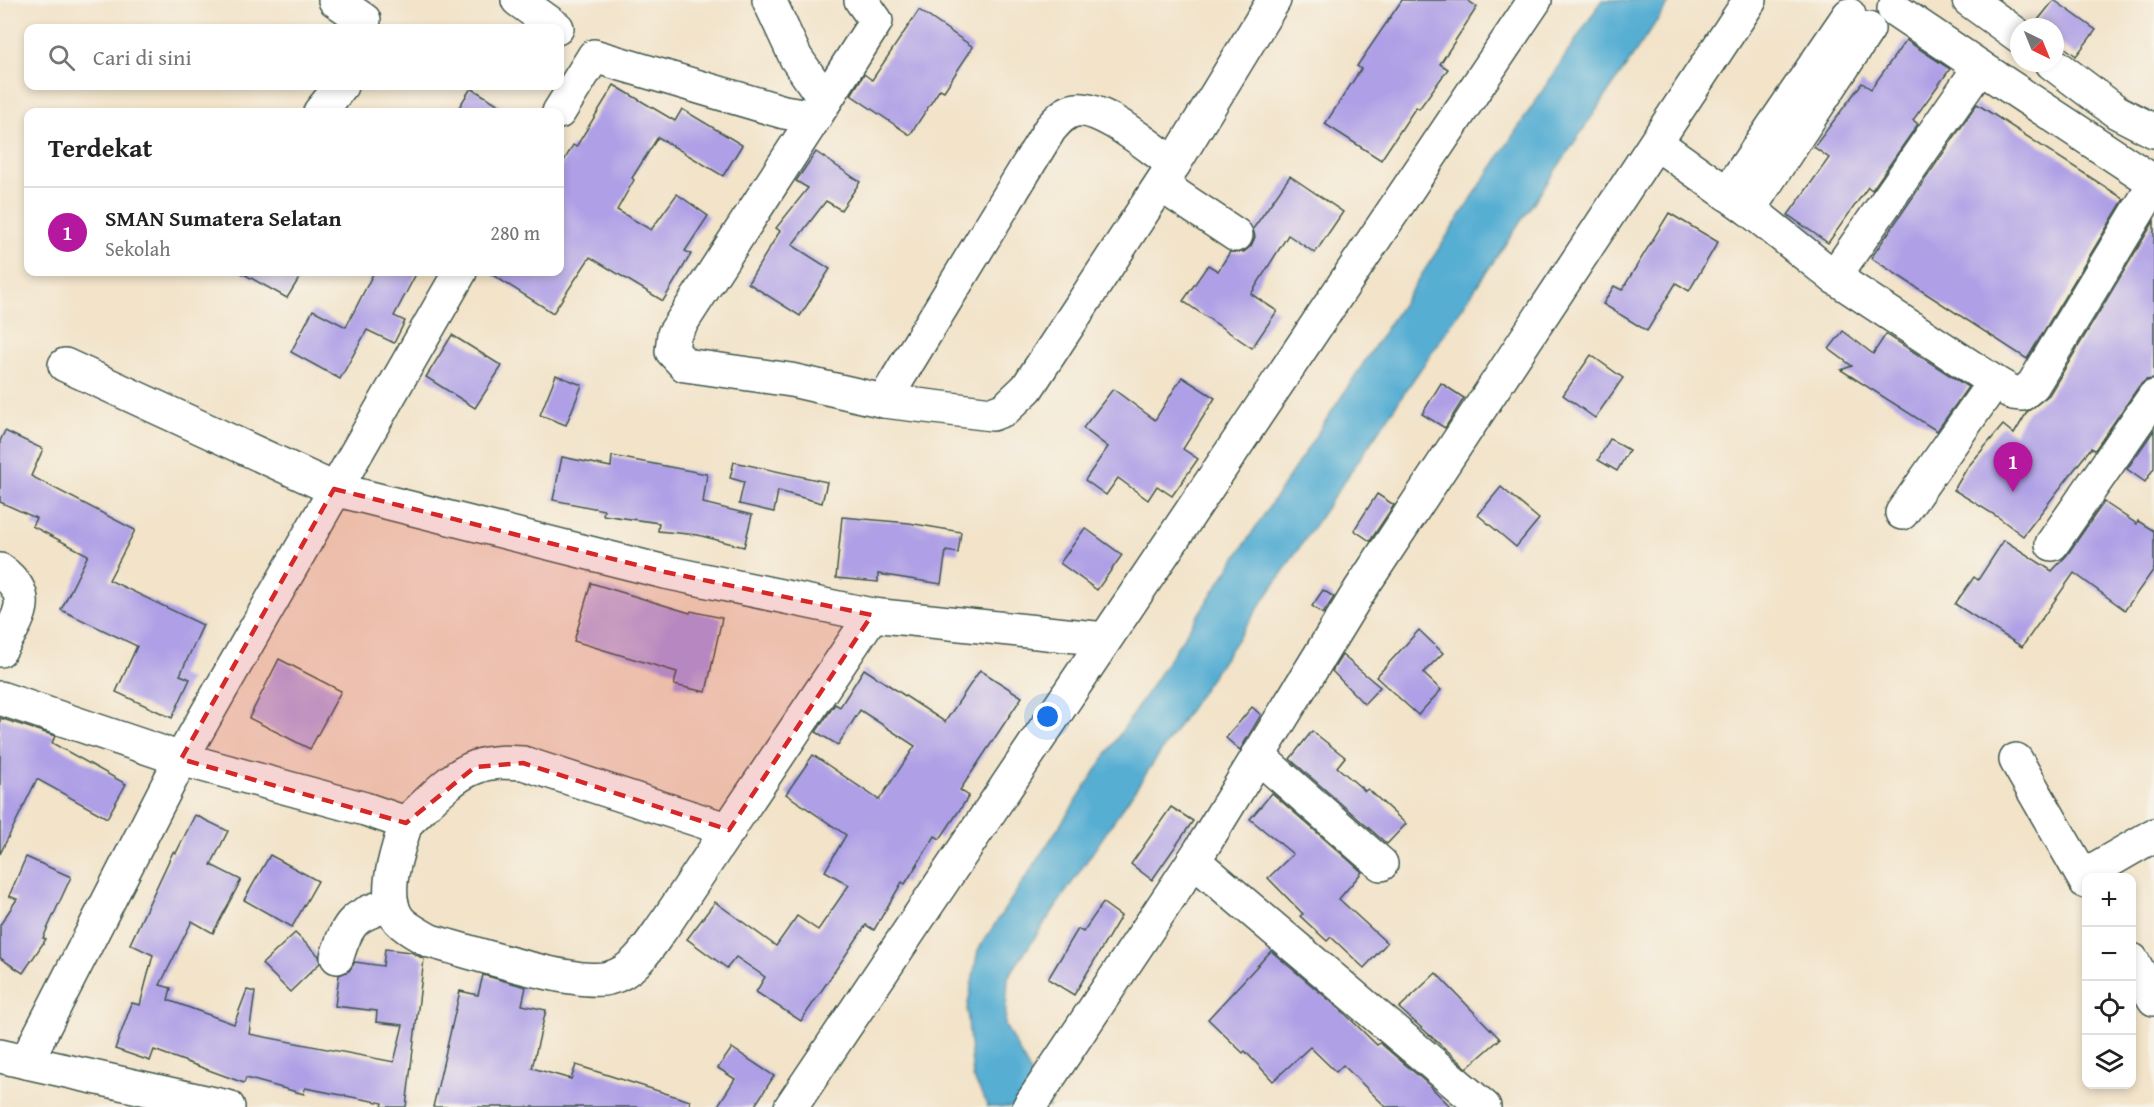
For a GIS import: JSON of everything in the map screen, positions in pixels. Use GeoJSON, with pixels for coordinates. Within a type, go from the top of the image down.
{"type":"FeatureCollection","features":[{"type":"Feature","properties":{"kind":"street"},"geometry":{"type":"LineString","coordinates":[[335,0],[367,16]]}},
{"type":"Feature","properties":{"kind":"street"},"geometry":{"type":"LineString","coordinates":[[518,0],[550,24]]}},
{"type":"Feature","properties":{"kind":"street"},"geometry":{"type":"LineString","coordinates":[[770,0],[820,109]]}},
{"type":"Feature","properties":{"kind":"street"},"geometry":{"type":"LineString","coordinates":[[876,7],[820,109],[674,334],[672,351],[685,365],[791,380],[884,401],[992,414],[1011,404],[1027,388],[1168,175],[1274,0]]}},
{"type":"Feature","properties":{"kind":"street"},"geometry":{"type":"LineString","coordinates":[[791,1107],[1535,0]]}},
{"type":"Feature","properties":{"kind":"street"},"geometry":{"type":"LineString","coordinates":[[1029,1107],[1194,861],[1360,590],[1750,0]]}},
{"type":"Feature","properties":{"kind":"street"},"geometry":{"type":"LineString","coordinates":[[1969,0],[2010,30]]}},
{"type":"Feature","properties":{"kind":"street"},"geometry":{"type":"LineString","coordinates":[[1656,143],[1738,201],[1834,277],[1994,382],[2017,394],[2025,393],[2033,385],[2154,183],[1980,68],[1893,5],[1889,20],[1880,27],[1855,15],[1738,201]]}},
{"type":"Feature","properties":{"kind":"street"},"geometry":{"type":"LineString","coordinates":[[564,34],[594,56],[784,112],[820,109]]}},
{"type":"Feature","properties":{"kind":"street"},"geometry":{"type":"LineString","coordinates":[[562,108],[594,56]]}},
{"type":"Feature","properties":{"kind":"street"},"geometry":{"type":"LineString","coordinates":[[1834,277],[1980,68]]}},
{"type":"Feature","properties":{"kind":"street"},"geometry":{"type":"LineString","coordinates":[[2064,72],[2117,112],[2154,131]]}},
{"type":"Feature","properties":{"kind":"street"},"geometry":{"type":"LineString","coordinates":[[323,108],[338,90]]}},
{"type":"Feature","properties":{"kind":"street"},"geometry":{"type":"LineString","coordinates":[[884,401],[1050,129],[1060,117],[1073,110],[1098,113],[1236,235]]}},
{"type":"Feature","properties":{"kind":"street"},"geometry":{"type":"LineString","coordinates":[[228,1107],[13,1059],[334,489],[458,276]]}},
{"type":"Feature","properties":{"kind":"street"},"geometry":{"type":"LineString","coordinates":[[65,365],[334,489],[665,572],[872,615],[1105,639]]}},
{"type":"Feature","properties":{"kind":"street"},"geometry":{"type":"LineString","coordinates":[[1902,513],[1994,382]]}},
{"type":"Feature","properties":{"kind":"street"},"geometry":{"type":"LineString","coordinates":[[2052,544],[2154,397]]}},
{"type":"Feature","properties":{"kind":"street"},"geometry":{"type":"LineString","coordinates":[[0,570],[17,585],[22,601],[20,615],[0,650]]}},
{"type":"Feature","properties":{"kind":"street"},"geometry":{"type":"LineString","coordinates":[[729,830],[523,763],[499,762],[475,767],[451,783],[406,823],[392,885],[392,904],[398,919],[430,941],[581,980],[611,978],[639,960],[729,830],[872,615]]}},
{"type":"Feature","properties":{"kind":"street"},"geometry":{"type":"LineString","coordinates":[[0,698],[181,759],[365,809],[406,823]]}},
{"type":"Feature","properties":{"kind":"street"},"geometry":{"type":"LineString","coordinates":[[1258,756],[1382,864]]}},
{"type":"Feature","properties":{"kind":"street"},"geometry":{"type":"LineString","coordinates":[[2016,760],[2082,874]]}},
{"type":"Feature","properties":{"kind":"street"},"geometry":{"type":"LineString","coordinates":[[2094,873],[2154,835]]}},
{"type":"Feature","properties":{"kind":"street"},"geometry":{"type":"LineString","coordinates":[[1194,861],[1484,1107]]}},
{"type":"Feature","properties":{"kind":"street"},"geometry":{"type":"LineString","coordinates":[[337,957],[345,932],[352,921],[362,914],[392,904]]}},
{"type":"Feature","properties":{"kind":"street"},"geometry":{"type":"LineString","coordinates":[[2136,967],[2154,999]]}},
{"type":"Feature","properties":{"kind":"highlighted area"},"geometry":{"type":"Polygon","coordinates":[[[334,489],[665,572],[872,615],[729,830],[523,763],[475,767],[406,823],[181,759],[334,489]]]}},
{"type":"Feature","properties":{"kind":"water"},"geometry":{"type":"Polygon","coordinates":[[[1602,0],[1671,0],[1008,977],[1005,1025],[1049,1107],[988,1107],[973,1077],[967,1009],[978,950],[1602,0]]]}},
{"type":"Feature","properties":{"kind":"building"},"geometry":{"type":"Polygon","coordinates":[[[1402,0],[1467,0],[1477,7],[1440,64],[1448,69],[1419,109],[1416,107],[1381,160],[1325,124],[1361,69],[1357,66],[1402,0]]]}},
{"type":"Feature","properties":{"kind":"building"},"geometry":{"type":"Polygon","coordinates":[[[2054,0],[2096,30],[2076,56],[2064,47],[2064,18],[2040,18],[2054,0]]]}},
{"type":"Feature","properties":{"kind":"building"},"geometry":{"type":"Polygon","coordinates":[[[919,10],[973,47],[944,91],[940,89],[910,135],[851,95],[864,74],[872,80],[919,10]]]}},
{"type":"Feature","properties":{"kind":"building"},"geometry":{"type":"Polygon","coordinates":[[[1906,40],[1950,69],[1913,120],[1918,124],[1872,190],[1868,187],[1828,243],[1788,215],[1829,158],[1814,147],[1862,83],[1871,89],[1906,40]]]}},
{"type":"Feature","properties":{"kind":"building"},"geometry":{"type":"Polygon","coordinates":[[[614,85],[675,121],[682,109],[742,145],[723,176],[658,137],[632,178],[634,180],[617,210],[651,230],[677,194],[708,216],[685,251],[691,254],[663,301],[590,257],[553,313],[494,276],[564,276],[564,161],[573,145],[576,147],[614,85]]]}},
{"type":"Feature","properties":{"kind":"building"},"geometry":{"type":"Polygon","coordinates":[[[470,90],[474,90],[504,108],[458,108],[470,90]]]}},
{"type":"Feature","properties":{"kind":"building"},"geometry":{"type":"Polygon","coordinates":[[[1977,104],[2124,199],[2027,359],[1871,258],[1977,104]]]}},
{"type":"Feature","properties":{"kind":"building"},"geometry":{"type":"Polygon","coordinates":[[[816,152],[860,182],[841,210],[826,201],[792,245],[830,269],[800,316],[748,283],[780,231],[776,228],[808,188],[796,181],[816,152]]]}},
{"type":"Feature","properties":{"kind":"building"},"geometry":{"type":"Polygon","coordinates":[[[1290,176],[1343,212],[1315,253],[1288,235],[1251,294],[1277,311],[1252,348],[1183,301],[1208,265],[1218,271],[1230,252],[1244,252],[1251,246],[1255,237],[1253,229],[1290,176]]]}},
{"type":"Feature","properties":{"kind":"building"},"geometry":{"type":"Polygon","coordinates":[[[1669,213],[1718,242],[1689,291],[1676,283],[1647,331],[1603,304],[1614,286],[1622,290],[1669,213]]]}},
{"type":"Feature","properties":{"kind":"building"},"geometry":{"type":"Polygon","coordinates":[[[2154,221],[2154,379],[2146,380],[2139,386],[2095,450],[2091,448],[2023,536],[1998,517],[1954,490],[1967,468],[2003,425],[2014,434],[2027,412],[2049,395],[2154,221]]]}},
{"type":"Feature","properties":{"kind":"building"},"geometry":{"type":"Polygon","coordinates":[[[247,276],[301,276],[287,298],[247,276]]]}},
{"type":"Feature","properties":{"kind":"building"},"geometry":{"type":"Polygon","coordinates":[[[372,276],[415,276],[394,316],[405,321],[394,343],[367,330],[340,379],[291,352],[313,310],[346,327],[372,276]]]}},
{"type":"Feature","properties":{"kind":"building"},"geometry":{"type":"Polygon","coordinates":[[[1843,331],[1873,354],[1886,334],[1968,387],[1937,431],[1841,370],[1852,366],[1829,349],[1843,331]]]}},
{"type":"Feature","properties":{"kind":"building"},"geometry":{"type":"Polygon","coordinates":[[[452,335],[502,366],[475,408],[426,377],[452,335]]]}},
{"type":"Feature","properties":{"kind":"building"},"geometry":{"type":"Polygon","coordinates":[[[1591,355],[1623,378],[1595,418],[1563,395],[1591,355]]]}},
{"type":"Feature","properties":{"kind":"building"},"geometry":{"type":"Polygon","coordinates":[[[556,375],[582,385],[566,425],[540,415],[556,375]]]}},
{"type":"Feature","properties":{"kind":"building"},"geometry":{"type":"Polygon","coordinates":[[[1182,377],[1215,398],[1183,449],[1198,459],[1172,496],[1157,486],[1148,500],[1118,478],[1106,495],[1085,480],[1108,447],[1083,428],[1113,389],[1155,420],[1182,377]]]}},
{"type":"Feature","properties":{"kind":"building"},"geometry":{"type":"Polygon","coordinates":[[[1441,383],[1464,398],[1445,428],[1422,414],[1441,383]]]}},
{"type":"Feature","properties":{"kind":"building"},"geometry":{"type":"Polygon","coordinates":[[[2154,430],[2154,468],[2145,482],[2127,469],[2154,430]]]}},
{"type":"Feature","properties":{"kind":"building"},"geometry":{"type":"Polygon","coordinates":[[[5,431],[43,449],[31,476],[135,530],[109,580],[203,625],[180,675],[190,679],[172,718],[116,692],[137,646],[61,610],[88,555],[32,526],[36,518],[0,502],[0,441],[5,431]]]}},
{"type":"Feature","properties":{"kind":"building"},"geometry":{"type":"Polygon","coordinates":[[[1610,439],[1629,450],[1617,471],[1598,460],[1610,439]]]}},
{"type":"Feature","properties":{"kind":"building"},"geometry":{"type":"Polygon","coordinates":[[[612,456],[707,474],[703,503],[752,515],[744,547],[698,535],[658,531],[659,523],[603,515],[604,510],[553,500],[562,457],[611,467],[612,456]]]}},
{"type":"Feature","properties":{"kind":"building"},"geometry":{"type":"Polygon","coordinates":[[[734,462],[827,482],[822,503],[778,491],[774,512],[739,504],[744,482],[730,478],[734,462]]]}},
{"type":"Feature","properties":{"kind":"building"},"geometry":{"type":"Polygon","coordinates":[[[1501,487],[1539,519],[1516,547],[1478,515],[1501,487]]]}},
{"type":"Feature","properties":{"kind":"building"},"geometry":{"type":"Polygon","coordinates":[[[1377,494],[1394,505],[1370,541],[1354,530],[1377,494]]]}},
{"type":"Feature","properties":{"kind":"building"},"geometry":{"type":"Polygon","coordinates":[[[2104,502],[2137,524],[2138,521],[2154,531],[2154,569],[2125,610],[2074,573],[2022,647],[1955,604],[1974,577],[1978,580],[2004,540],[2052,571],[2067,555],[2104,502]]]}},
{"type":"Feature","properties":{"kind":"building"},"geometry":{"type":"Polygon","coordinates":[[[842,517],[909,523],[961,532],[958,553],[946,551],[941,584],[878,574],[878,582],[836,578],[842,517]]]}},
{"type":"Feature","properties":{"kind":"building"},"geometry":{"type":"Polygon","coordinates":[[[1085,528],[1122,555],[1097,590],[1060,563],[1085,528]]]}},
{"type":"Feature","properties":{"kind":"building"},"geometry":{"type":"Polygon","coordinates":[[[591,583],[690,613],[691,611],[722,618],[706,692],[674,685],[677,672],[574,641],[591,583]]]}},
{"type":"Feature","properties":{"kind":"building"},"geometry":{"type":"Polygon","coordinates":[[[1323,590],[1334,597],[1323,614],[1312,606],[1323,590]]]}},
{"type":"Feature","properties":{"kind":"building"},"geometry":{"type":"Polygon","coordinates":[[[1419,630],[1443,653],[1423,673],[1441,690],[1418,715],[1376,677],[1419,630]]]}},
{"type":"Feature","properties":{"kind":"building"},"geometry":{"type":"Polygon","coordinates":[[[1342,655],[1380,687],[1364,704],[1332,671],[1342,655]]]}},
{"type":"Feature","properties":{"kind":"building"},"geometry":{"type":"Polygon","coordinates":[[[279,659],[341,691],[310,749],[249,718],[279,659]]]}},
{"type":"Feature","properties":{"kind":"building"},"geometry":{"type":"Polygon","coordinates":[[[864,669],[945,722],[980,670],[1022,697],[960,790],[969,796],[940,839],[935,836],[905,884],[902,882],[874,930],[866,925],[801,1021],[756,992],[765,977],[736,957],[727,968],[687,939],[715,902],[776,946],[797,916],[818,930],[849,885],[825,871],[846,835],[786,794],[813,755],[879,800],[915,746],[860,710],[838,745],[816,732],[835,704],[840,707],[864,669]]]}},
{"type":"Feature","properties":{"kind":"building"},"geometry":{"type":"Polygon","coordinates":[[[1252,707],[1261,715],[1240,750],[1226,738],[1252,707]]]}},
{"type":"Feature","properties":{"kind":"building"},"geometry":{"type":"Polygon","coordinates":[[[0,718],[55,736],[52,743],[126,784],[107,818],[37,779],[0,854],[0,718]]]}},
{"type":"Feature","properties":{"kind":"building"},"geometry":{"type":"Polygon","coordinates":[[[1312,731],[1345,757],[1337,767],[1365,791],[1368,789],[1406,824],[1387,844],[1290,759],[1312,731]]]}},
{"type":"Feature","properties":{"kind":"building"},"geometry":{"type":"Polygon","coordinates":[[[1272,793],[1362,872],[1339,899],[1387,943],[1364,968],[1331,937],[1327,941],[1300,916],[1303,914],[1268,878],[1293,854],[1250,819],[1272,793]]]}},
{"type":"Feature","properties":{"kind":"building"},"geometry":{"type":"Polygon","coordinates":[[[1171,807],[1193,821],[1152,880],[1131,864],[1171,807]]]}},
{"type":"Feature","properties":{"kind":"building"},"geometry":{"type":"Polygon","coordinates":[[[195,815],[228,831],[211,865],[241,880],[213,933],[192,921],[160,985],[171,988],[168,1000],[234,1024],[247,990],[255,992],[249,1034],[394,1062],[403,1025],[376,1022],[377,1011],[335,1006],[339,975],[349,971],[355,962],[383,966],[385,949],[411,952],[424,959],[406,1107],[382,1107],[383,1103],[305,1088],[304,1094],[246,1078],[244,1083],[154,1050],[150,1061],[115,1049],[132,1003],[140,1005],[153,955],[130,944],[173,852],[176,853],[195,815]]]}},
{"type":"Feature","properties":{"kind":"building"},"geometry":{"type":"Polygon","coordinates":[[[270,855],[318,881],[292,927],[244,900],[270,855]]]}},
{"type":"Feature","properties":{"kind":"building"},"geometry":{"type":"Polygon","coordinates":[[[26,857],[71,877],[43,938],[46,939],[23,973],[0,958],[0,925],[17,899],[9,896],[26,857]]]}},
{"type":"Feature","properties":{"kind":"building"},"geometry":{"type":"Polygon","coordinates":[[[1103,903],[1121,916],[1074,995],[1048,979],[1078,929],[1083,932],[1103,903]]]}},
{"type":"Feature","properties":{"kind":"building"},"geometry":{"type":"Polygon","coordinates":[[[295,933],[319,956],[320,963],[290,992],[262,964],[295,933]]]}},
{"type":"Feature","properties":{"kind":"building"},"geometry":{"type":"Polygon","coordinates":[[[1271,951],[1342,1011],[1377,1045],[1380,1043],[1428,1084],[1451,1107],[1386,1107],[1343,1065],[1336,1072],[1310,1047],[1273,1081],[1245,1051],[1243,1053],[1208,1019],[1271,951]]]}},
{"type":"Feature","properties":{"kind":"building"},"geometry":{"type":"Polygon","coordinates":[[[1436,973],[1500,1039],[1467,1068],[1399,1008],[1436,973]]]}},
{"type":"Feature","properties":{"kind":"building"},"geometry":{"type":"Polygon","coordinates":[[[483,975],[526,987],[522,1005],[546,1010],[532,1068],[571,1079],[576,1065],[690,1101],[689,1107],[433,1107],[460,991],[478,995],[483,975]]]}},
{"type":"Feature","properties":{"kind":"building"},"geometry":{"type":"Polygon","coordinates":[[[732,1048],[774,1076],[754,1107],[717,1107],[735,1079],[718,1068],[732,1048]]]}},
{"type":"Feature","properties":{"kind":"place","name":"SMAN Sumatera Selatan"},"geometry":{"type":"Point","coordinates":[2013,492]}}]}
